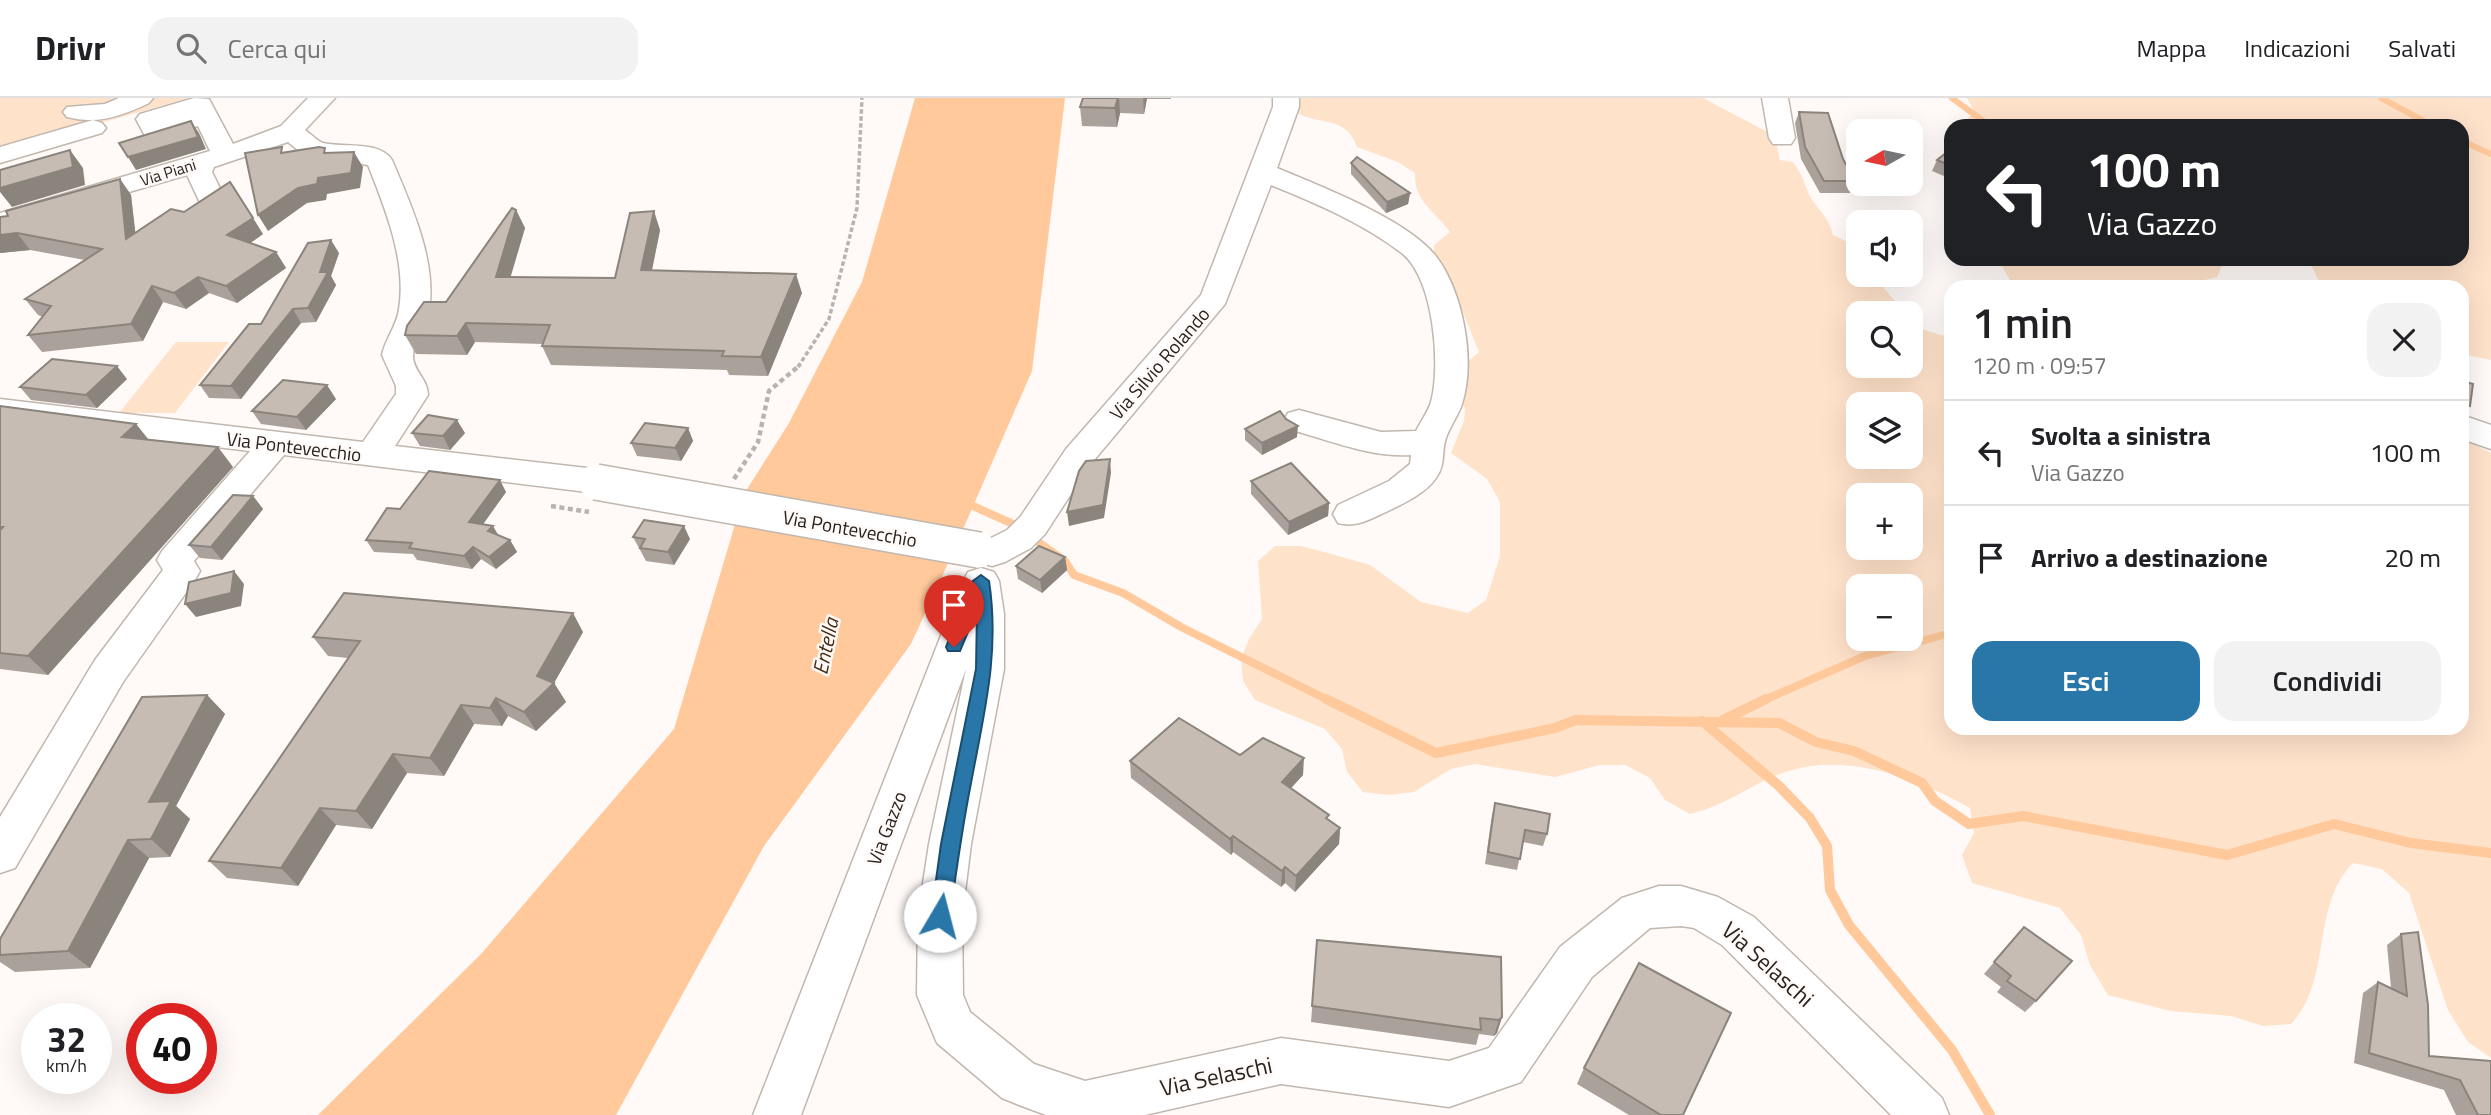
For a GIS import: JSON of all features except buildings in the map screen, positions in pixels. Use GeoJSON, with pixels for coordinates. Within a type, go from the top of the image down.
{"type":"FeatureCollection","features":[{"type":"Feature","properties":{"kind":"street"},"geometry":{"type":"LineString","coordinates":[[0,155],[46,141],[79,113],[109,112],[140,98]]}},
{"type":"Feature","properties":{"kind":"street","name":"Via Piani"},"geometry":{"type":"LineString","coordinates":[[0,222],[265,143],[290,131],[322,98]]}},
{"type":"Feature","properties":{"kind":"street","name":"Via Silvio Rolando"},"geometry":{"type":"LineString","coordinates":[[984,561],[1019,540],[1033,524],[1078,457],[1215,298],[1275,176],[1286,98]]}},
{"type":"Feature","properties":{"kind":"street"},"geometry":{"type":"LineString","coordinates":[[1775,98],[1782,138]]}},
{"type":"Feature","properties":{"kind":"street"},"geometry":{"type":"LineString","coordinates":[[155,142],[208,121],[214,158],[199,172],[212,201]]}},
{"type":"Feature","properties":{"kind":"street"},"geometry":{"type":"LineString","coordinates":[[290,131],[314,150],[361,154],[379,160],[412,256],[415,311],[397,355],[398,368],[412,386],[412,395],[371,456]]}},
{"type":"Feature","properties":{"kind":"street"},"geometry":{"type":"LineString","coordinates":[[1275,176],[1334,190]]}},
{"type":"Feature","properties":{"kind":"street","name":"Via Pontevecchio"},"geometry":{"type":"LineString","coordinates":[[0,410],[371,456],[594,492],[984,561]]}},
{"type":"Feature","properties":{"kind":"street"},"geometry":{"type":"LineString","coordinates":[[1299,421],[1334,427],[1388,445],[1414,445],[1429,438]]}},
{"type":"Feature","properties":{"kind":"street"},"geometry":{"type":"LineString","coordinates":[[2469,429],[2491,438]]}},
{"type":"Feature","properties":{"kind":"street"},"geometry":{"type":"LineString","coordinates":[[0,855],[109,671],[182,571],[176,560],[275,444]]}},
{"type":"Feature","properties":{"kind":"street"},"geometry":{"type":"LineString","coordinates":[[551,506],[594,492]]}},
{"type":"Feature","properties":{"kind":"street","name":"Via Gazzo"},"geometry":{"type":"LineString","coordinates":[[778,1115],[984,561]]}},
{"type":"Feature","properties":{"kind":"street","name":"Via Selaschi"},"geometry":{"type":"LineString","coordinates":[[984,561],[985,669],[950,844],[940,916],[940,995],[953,1027],[1019,1082],[1085,1105],[1281,1061],[1449,1084],[1504,1066],[1576,962],[1637,912],[1659,906],[1681,906],[1703,911],[1738,931],[1925,1115]]}},
{"type":"Feature","properties":{"kind":"lane"},"geometry":{"type":"LineString","coordinates":[[1275,176],[1335,201],[1414,248],[1423,258],[1443,307],[1451,342],[1448,399],[1440,423],[1429,438],[1425,470],[1412,481],[1350,514]]}},
{"type":"Feature","properties":{"kind":"path"},"geometry":{"type":"LineString","coordinates":[[729,487],[758,442],[769,391],[800,365],[829,319],[857,208],[862,98]]}},
{"type":"Feature","properties":{"kind":"path"},"geometry":{"type":"LineString","coordinates":[[551,506],[594,492]]}},
{"type":"Feature","properties":{"kind":"shaded area"},"geometry":{"type":"Polygon","coordinates":[[[0,98],[188,98],[0,152],[0,98]]]}},
{"type":"Feature","properties":{"kind":"shaded area"},"geometry":{"type":"Polygon","coordinates":[[[1295,98],[1703,98],[1775,136],[1780,160],[1793,162],[1833,235],[1846,241],[1846,287],[1883,287],[1895,301],[1846,301],[1846,378],[1923,378],[1923,330],[1944,336],[1944,735],[2469,735],[2469,442],[2491,453],[2491,1058],[2468,1042],[2448,1010],[2409,893],[2382,869],[2353,863],[2340,881],[2331,901],[2318,965],[2304,1006],[2291,1024],[2263,1026],[2231,1016],[2170,1011],[2108,995],[2090,965],[2081,935],[2060,908],[1972,883],[1962,855],[1974,833],[1970,808],[1929,787],[1882,772],[1859,767],[1811,766],[1776,776],[1716,805],[1690,814],[1665,800],[1650,778],[1625,765],[1600,765],[1555,777],[1475,764],[1451,769],[1414,792],[1389,795],[1363,792],[1347,772],[1342,749],[1325,729],[1255,700],[1243,681],[1241,659],[1249,639],[1262,619],[1258,561],[1275,546],[1301,546],[1370,565],[1421,602],[1468,613],[1486,600],[1500,556],[1500,502],[1487,479],[1451,453],[1464,421],[1465,409],[1456,388],[1461,368],[1479,352],[1451,282],[1434,255],[1434,245],[1450,232],[1422,199],[1415,173],[1398,162],[1357,147],[1346,130],[1295,112],[1295,98]]]}},
{"type":"Feature","properties":{"kind":"shaded area"},"geometry":{"type":"Polygon","coordinates":[[[1967,98],[2491,98],[2491,360],[2469,355],[2469,280],[2318,280],[2312,266],[2469,266],[2469,119],[1967,119],[1974,111],[1967,98]]]}},
{"type":"Feature","properties":{"kind":"shaded area"},"geometry":{"type":"Polygon","coordinates":[[[2002,266],[2222,266],[2217,277],[2205,280],[2010,280],[2002,266]]]}},
{"type":"Feature","properties":{"kind":"shaded area"},"geometry":{"type":"Polygon","coordinates":[[[176,342],[229,342],[175,413],[119,413],[176,342]]]}},
{"type":"Feature","properties":{"kind":"water","name":"Entella"},"geometry":{"type":"Polygon","coordinates":[[[915,98],[1065,98],[1032,371],[911,644],[764,846],[616,1115],[318,1115],[482,953],[674,729],[744,494],[789,423],[862,282],[915,98]]]}},
{"type":"Feature","properties":{"kind":"waterway"},"geometry":{"type":"LineString","coordinates":[[1952,98],[1980,119]]}},
{"type":"Feature","properties":{"kind":"waterway"},"geometry":{"type":"LineString","coordinates":[[2381,98],[2420,119]]}},
{"type":"Feature","properties":{"kind":"waterway"},"geometry":{"type":"LineString","coordinates":[[2469,144],[2491,154]]}},
{"type":"Feature","properties":{"kind":"waterway"},"geometry":{"type":"LineString","coordinates":[[964,502],[1013,524],[1065,561],[1074,575],[1123,593],[1183,628],[1330,701]]}},
{"type":"Feature","properties":{"kind":"waterway"},"geometry":{"type":"LineString","coordinates":[[1762,701],[1865,656],[1944,635]]}},
{"type":"Feature","properties":{"kind":"waterway"},"geometry":{"type":"LineString","coordinates":[[1326,699],[1436,753],[1555,728],[1576,720],[1703,722]]}},
{"type":"Feature","properties":{"kind":"waterway"},"geometry":{"type":"LineString","coordinates":[[1723,720],[1766,699]]}},
{"type":"Feature","properties":{"kind":"waterway"},"geometry":{"type":"LineString","coordinates":[[1703,722],[1779,723],[1816,742],[1854,751],[1922,783],[1935,801],[1969,824],[2023,816],[2227,855],[2334,824],[2411,843],[2491,853]]}},
{"type":"Feature","properties":{"kind":"waterway"},"geometry":{"type":"LineString","coordinates":[[1703,722],[1779,786],[1810,818],[1827,846],[1830,890],[1849,925],[1952,1050],[1990,1115]]}},
{"type":"Feature","properties":{"kind":"route"},"geometry":{"type":"LineString","coordinates":[[940,916],[950,844],[985,669],[986,614],[981,581],[954,647]]}}]}
